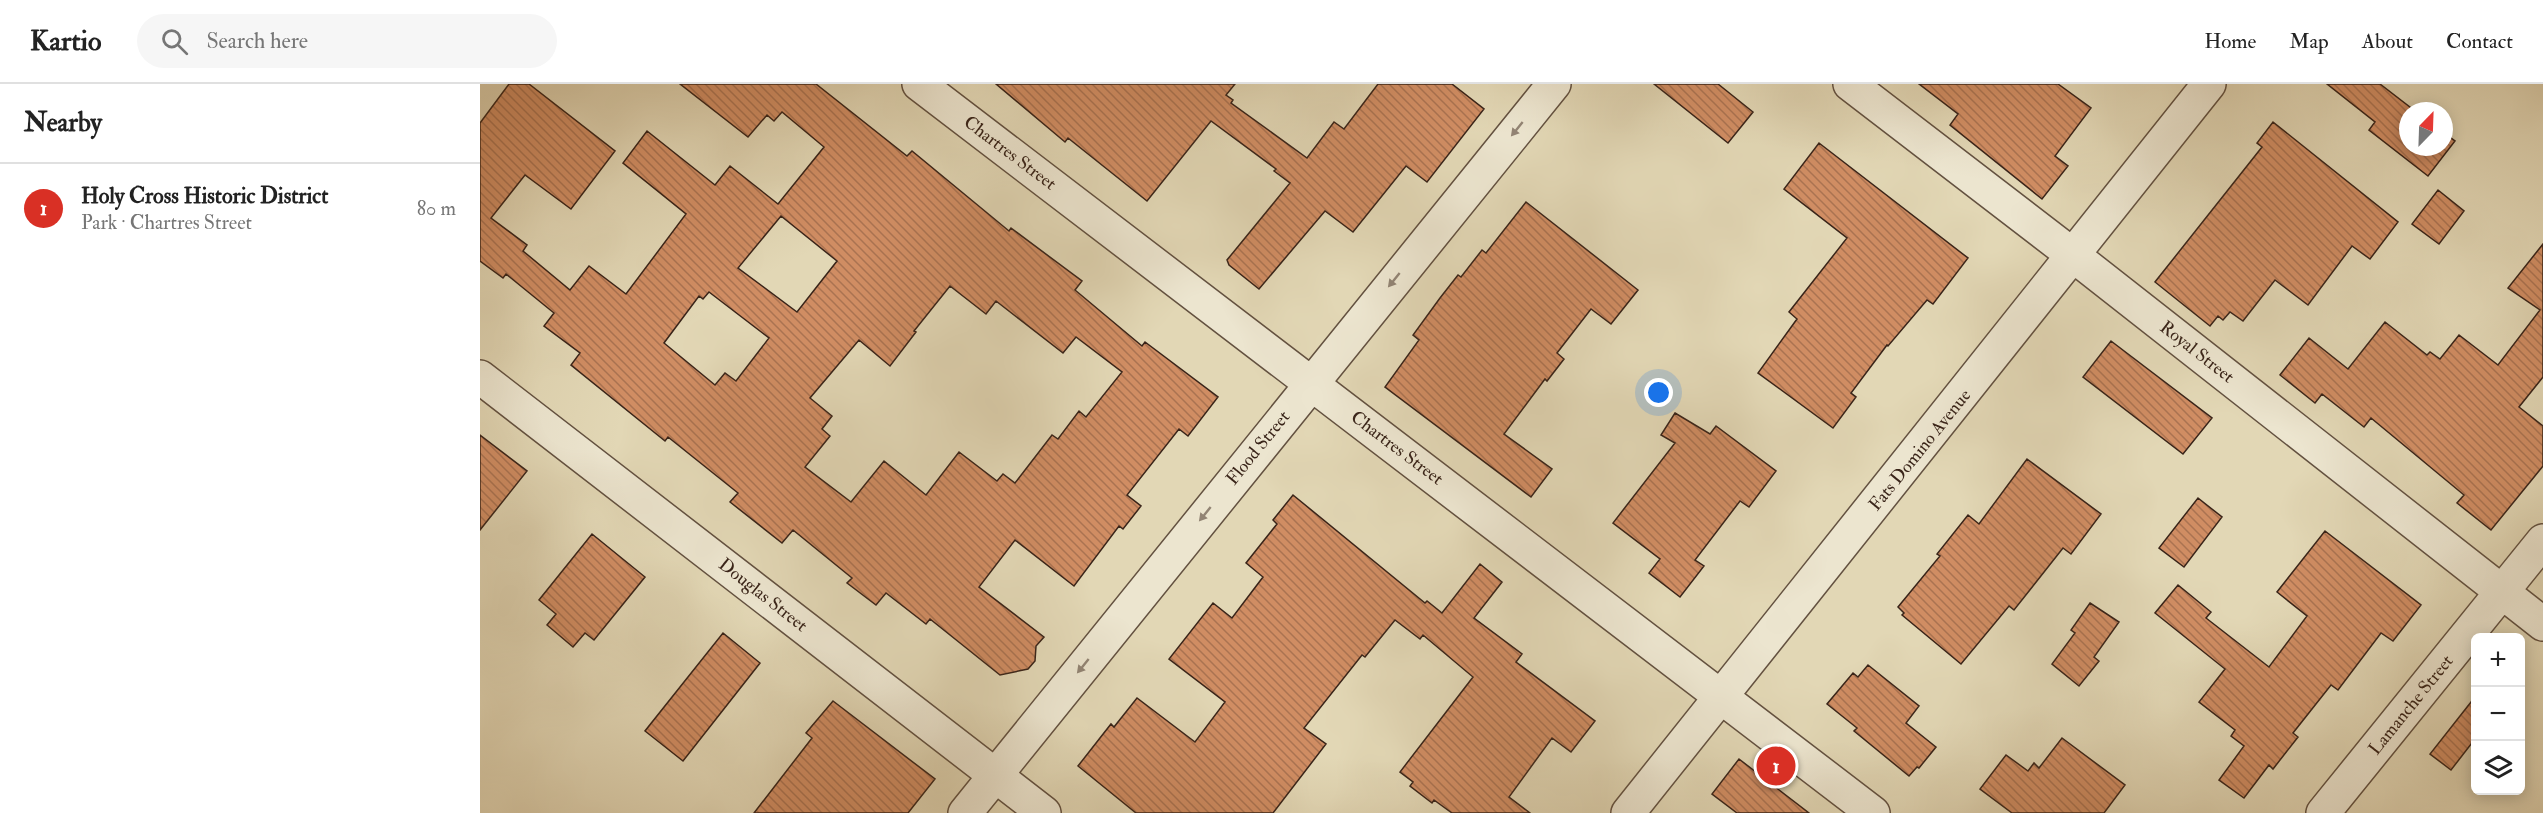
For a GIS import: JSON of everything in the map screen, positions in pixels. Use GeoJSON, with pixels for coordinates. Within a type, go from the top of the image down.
{"type":"FeatureCollection","features":[{"type":"Feature","properties":{"kind":"street","name":"Chartres Street"},"geometry":{"type":"LineString","coordinates":[[919,84],[1723,696],[1873,813]]}},
{"type":"Feature","properties":{"kind":"street","name":"Flood Street"},"geometry":{"type":"LineString","coordinates":[[964,813],[1554,84]]}},
{"type":"Feature","properties":{"kind":"street","name":"Royal Street"},"geometry":{"type":"LineString","coordinates":[[1850,84],[2074,255],[2543,624]]}},
{"type":"Feature","properties":{"kind":"street","name":"Fats Domino Avenue"},"geometry":{"type":"LineString","coordinates":[[1628,813],[2209,84]]}},
{"type":"Feature","properties":{"kind":"street","name":"Douglas Street"},"geometry":{"type":"LineString","coordinates":[[480,377],[1044,813]]}},
{"type":"Feature","properties":{"kind":"street","name":"Lamanche Street"},"geometry":{"type":"LineString","coordinates":[[2323,813],[2543,541]]}},
{"type":"Feature","properties":{"kind":"building"},"geometry":{"type":"Polygon","coordinates":[[[509,84],[529,84],[615,151],[571,209],[525,175],[491,218],[527,245],[523,251],[570,290],[589,266],[626,294],[686,214],[623,163],[647,131],[715,185],[730,166],[778,204],[824,147],[782,112],[774,121],[767,115],[748,137],[680,84],[816,84],[907,156],[912,151],[1009,231],[1011,228],[1082,281],[1075,290],[1142,346],[1145,342],[1218,397],[1188,436],[1179,429],[1127,495],[1141,506],[1123,529],[1119,526],[1074,586],[1015,540],[979,587],[1044,637],[1036,646],[1035,661],[1028,669],[1000,675],[930,619],[926,624],[886,593],[876,605],[847,583],[852,578],[793,530],[782,543],[730,502],[738,493],[668,437],[665,441],[571,365],[580,353],[544,326],[554,313],[506,274],[503,278],[480,261],[480,123],[509,84]],[[781,216],[738,268],[797,312],[837,261],[781,216]],[[950,286],[914,331],[916,332],[890,366],[859,340],[810,398],[832,416],[822,429],[830,436],[805,467],[851,502],[884,461],[926,495],[959,452],[997,481],[1003,474],[1015,483],[1052,435],[1058,439],[1079,411],[1086,417],[1122,372],[1076,337],[1063,353],[996,301],[986,314],[950,286]],[[709,292],[703,299],[699,296],[664,343],[715,385],[725,373],[736,381],[769,338],[709,292]]]}},
{"type":"Feature","properties":{"kind":"building"},"geometry":{"type":"Polygon","coordinates":[[[996,84],[1235,84],[1226,95],[1233,100],[1231,103],[1307,158],[1334,122],[1344,129],[1378,84],[1452,84],[1484,109],[1427,182],[1406,166],[1353,232],[1325,211],[1259,289],[1229,265],[1227,260],[1290,183],[1274,171],[1276,169],[1211,121],[1147,201],[1068,138],[1065,142],[996,84]]]}},
{"type":"Feature","properties":{"kind":"building"},"geometry":{"type":"Polygon","coordinates":[[[1654,84],[1718,84],[1753,112],[1728,143],[1654,84]]]}},
{"type":"Feature","properties":{"kind":"building"},"geometry":{"type":"Polygon","coordinates":[[[1919,84],[2058,84],[2091,108],[2055,156],[2068,166],[2042,199],[1950,125],[1958,114],[1919,84]]]}},
{"type":"Feature","properties":{"kind":"building"},"geometry":{"type":"Polygon","coordinates":[[[2327,84],[2380,84],[2403,102],[2399,102],[2399,153],[2369,130],[2375,122],[2327,84]]]}},
{"type":"Feature","properties":{"kind":"building"},"geometry":{"type":"Polygon","coordinates":[[[2273,122],[2398,222],[2370,259],[2352,246],[2308,305],[2275,280],[2243,321],[2230,312],[2223,320],[2218,316],[2210,326],[2155,282],[2262,147],[2257,143],[2273,122]]]}},
{"type":"Feature","properties":{"kind":"building"},"geometry":{"type":"Polygon","coordinates":[[[1819,143],[1968,258],[1933,304],[1927,300],[1887,345],[1851,393],[1856,397],[1833,428],[1758,373],[1797,319],[1789,312],[1847,238],[1784,189],[1819,143]]]}},
{"type":"Feature","properties":{"kind":"building"},"geometry":{"type":"Polygon","coordinates":[[[2402,156],[2443,156],[2428,176],[2402,156]]]}},
{"type":"Feature","properties":{"kind":"building"},"geometry":{"type":"Polygon","coordinates":[[[2438,190],[2464,211],[2439,244],[2412,224],[2438,190]]]}},
{"type":"Feature","properties":{"kind":"building"},"geometry":{"type":"Polygon","coordinates":[[[1526,202],[1638,290],[1611,324],[1591,309],[1557,353],[1564,359],[1547,381],[1545,379],[1504,434],[1552,469],[1531,497],[1385,387],[1419,340],[1413,335],[1440,298],[1458,275],[1461,277],[1482,250],[1486,253],[1526,202]]]}},
{"type":"Feature","properties":{"kind":"building"},"geometry":{"type":"Polygon","coordinates":[[[2543,244],[2543,377],[2519,407],[2543,426],[2543,466],[2491,530],[2457,503],[2464,495],[2371,418],[2364,427],[2322,394],[2315,403],[2280,375],[2309,338],[2348,369],[2385,322],[2427,355],[2430,352],[2440,359],[2459,335],[2498,365],[2540,310],[2508,288],[2543,244]]]}},
{"type":"Feature","properties":{"kind":"building"},"geometry":{"type":"Polygon","coordinates":[[[2111,341],[2212,418],[2183,454],[2083,377],[2111,341]]]}},
{"type":"Feature","properties":{"kind":"building"},"geometry":{"type":"Polygon","coordinates":[[[1675,413],[1710,434],[1716,426],[1776,471],[1749,507],[1740,501],[1695,560],[1704,566],[1680,597],[1649,573],[1660,559],[1613,523],[1675,443],[1661,435],[1675,413]]]}},
{"type":"Feature","properties":{"kind":"building"},"geometry":{"type":"Polygon","coordinates":[[[480,435],[527,471],[480,530],[480,435]]]}},
{"type":"Feature","properties":{"kind":"building"},"geometry":{"type":"Polygon","coordinates":[[[2027,459],[2101,514],[2071,554],[2063,548],[2014,610],[2009,606],[1961,664],[1902,615],[1904,613],[1898,607],[1940,556],[1937,554],[1968,515],[1979,524],[2027,459]]]}},
{"type":"Feature","properties":{"kind":"building"},"geometry":{"type":"Polygon","coordinates":[[[1293,495],[1425,603],[1427,601],[1442,613],[1480,564],[1502,582],[1474,618],[1522,654],[1516,662],[1595,721],[1571,752],[1552,738],[1509,797],[1530,813],[1452,813],[1434,800],[1432,803],[1410,786],[1413,782],[1400,772],[1473,677],[1423,635],[1420,639],[1395,620],[1365,657],[1362,655],[1304,728],[1326,744],[1273,813],[1136,813],[1078,766],[1111,724],[1114,727],[1137,698],[1195,742],[1225,702],[1169,659],[1213,603],[1232,618],[1263,577],[1246,563],[1277,524],[1273,520],[1293,495]]]}},
{"type":"Feature","properties":{"kind":"building"},"geometry":{"type":"Polygon","coordinates":[[[2198,498],[2222,517],[2184,567],[2159,548],[2198,498]]]}},
{"type":"Feature","properties":{"kind":"building"},"geometry":{"type":"Polygon","coordinates":[[[2325,531],[2421,605],[2393,641],[2381,633],[2338,690],[2331,685],[2293,733],[2298,737],[2273,769],[2269,765],[2244,798],[2219,780],[2244,746],[2231,736],[2235,730],[2199,702],[2225,669],[2155,613],[2178,585],[2211,612],[2206,618],[2269,667],[2307,616],[2277,592],[2325,531]]]}},
{"type":"Feature","properties":{"kind":"building"},"geometry":{"type":"Polygon","coordinates":[[[592,534],[645,577],[594,640],[585,633],[573,647],[547,625],[556,614],[539,600],[592,534]]]}},
{"type":"Feature","properties":{"kind":"building"},"geometry":{"type":"Polygon","coordinates":[[[2090,603],[2119,622],[2094,657],[2099,661],[2079,686],[2052,664],[2075,633],[2071,630],[2090,603]]]}},
{"type":"Feature","properties":{"kind":"building"},"geometry":{"type":"Polygon","coordinates":[[[723,633],[760,663],[683,761],[645,731],[723,633]]]}},
{"type":"Feature","properties":{"kind":"building"},"geometry":{"type":"Polygon","coordinates":[[[1868,665],[1919,706],[1906,723],[1936,747],[1919,768],[1917,767],[1909,776],[1854,731],[1857,728],[1827,704],[1853,673],[1858,677],[1868,665]]]}},
{"type":"Feature","properties":{"kind":"building"},"geometry":{"type":"Polygon","coordinates":[[[833,701],[935,779],[908,813],[754,813],[812,738],[806,733],[833,701]]]}},
{"type":"Feature","properties":{"kind":"building"},"geometry":{"type":"Polygon","coordinates":[[[2471,702],[2471,744],[2451,770],[2430,754],[2471,702]]]}},
{"type":"Feature","properties":{"kind":"building"},"geometry":{"type":"Polygon","coordinates":[[[2062,738],[2125,785],[2104,813],[2012,813],[1980,789],[2006,755],[2028,771],[2034,763],[2039,768],[2062,738]]]}},
{"type":"Feature","properties":{"kind":"building"},"geometry":{"type":"Polygon","coordinates":[[[1739,759],[1809,813],[1737,813],[1712,794],[1739,759]]]}},
{"type":"Feature","properties":{"kind":"place","name":"Holy Cross Historic District"},"geometry":{"type":"Point","coordinates":[1776,766]}}]}
